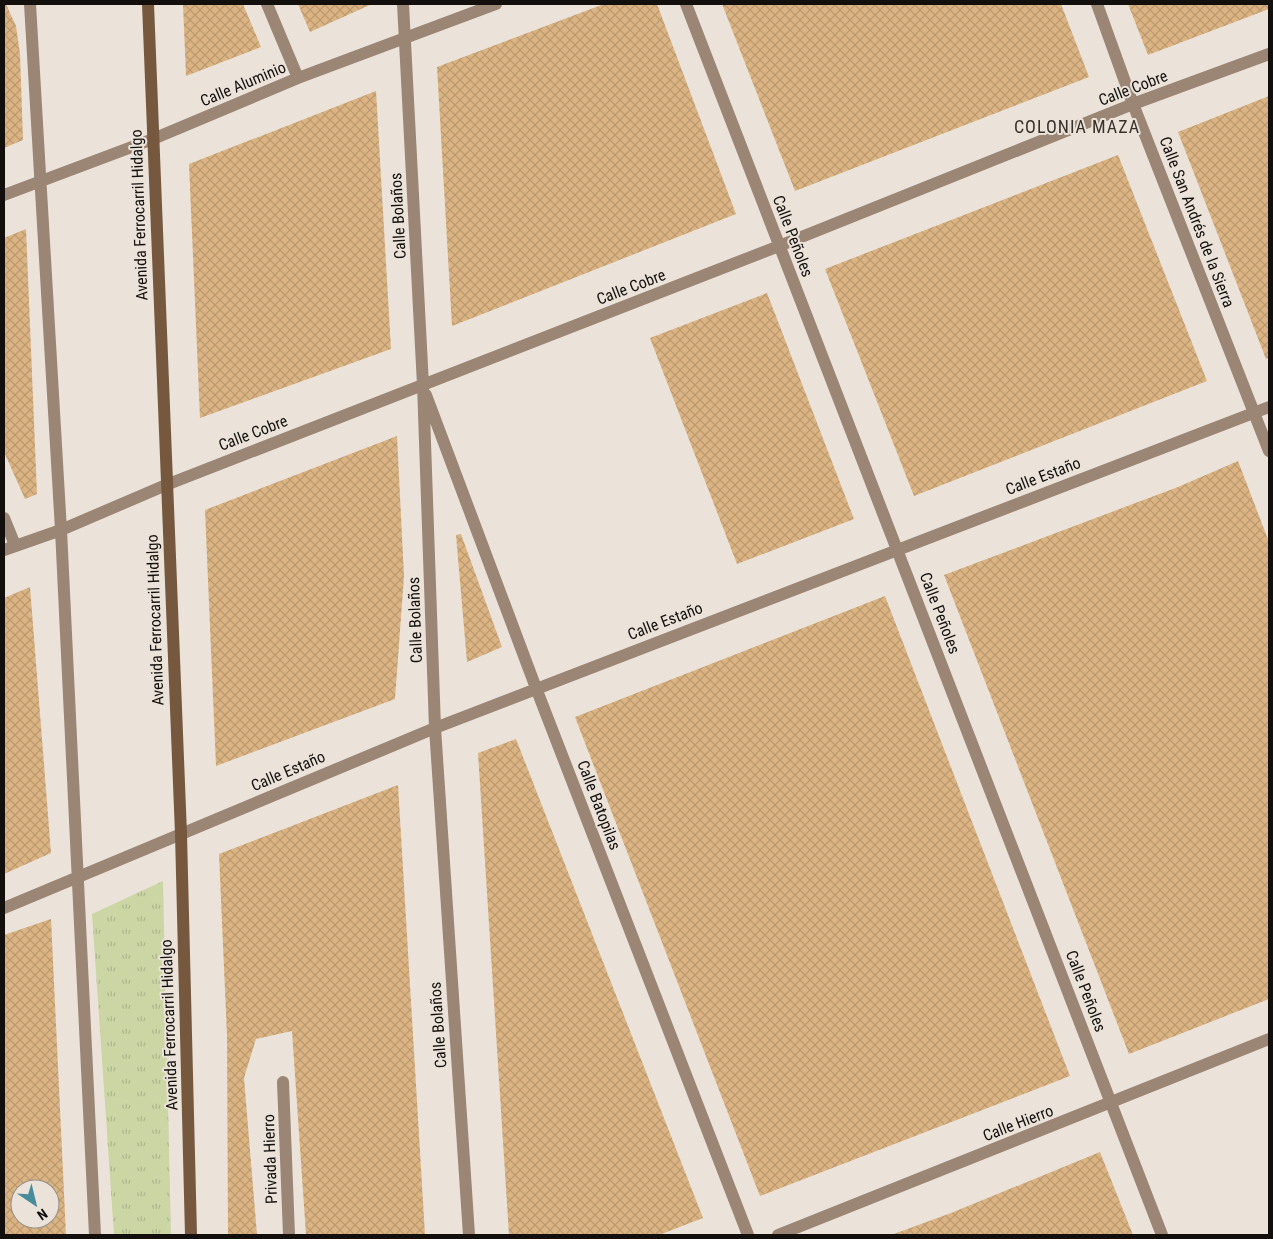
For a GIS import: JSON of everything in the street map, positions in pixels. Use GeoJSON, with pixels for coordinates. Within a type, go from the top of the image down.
{"type":"FeatureCollection","features":[{"type":"Feature","properties":{"kind":"main road","name":"Avenida Ferrocarril Hidalgo"},"geometry":{"type":"LineString","coordinates":[[148,4],[180,834],[191,1235]]}},
{"type":"Feature","properties":{"kind":"street"},"geometry":{"type":"LineString","coordinates":[[30,4],[61,530],[95,1235]]}},
{"type":"Feature","properties":{"kind":"street"},"geometry":{"type":"LineString","coordinates":[[267,4],[298,78]]}},
{"type":"Feature","properties":{"kind":"street","name":"Calle Bolaños"},"geometry":{"type":"LineString","coordinates":[[404,4],[423,385],[435,728],[468,1235]]}},
{"type":"Feature","properties":{"kind":"street","name":"Calle Aluminio"},"geometry":{"type":"LineString","coordinates":[[4,195],[153,139],[298,78],[496,4]]}},
{"type":"Feature","properties":{"kind":"street","name":"Calle Peñoles"},"geometry":{"type":"LineString","coordinates":[[686,4],[1113,1104],[1162,1235]]}},
{"type":"Feature","properties":{"kind":"street","name":"Calle San Andrés de la Sierra"},"geometry":{"type":"LineString","coordinates":[[1097,4],[1269,452]]}},
{"type":"Feature","properties":{"kind":"street","name":"Calle Cobre"},"geometry":{"type":"LineString","coordinates":[[10,548],[61,530],[166,485],[779,246],[1134,104],[1269,54]]}},
{"type":"Feature","properties":{"kind":"street","name":"Calle Batopilas"},"geometry":{"type":"LineString","coordinates":[[423,385],[536,688],[748,1235]]}},
{"type":"Feature","properties":{"kind":"street","name":"Calle Estaño"},"geometry":{"type":"LineString","coordinates":[[4,908],[435,728],[536,688],[1269,408]]}},
{"type":"Feature","properties":{"kind":"street"},"geometry":{"type":"LineString","coordinates":[[4,518],[10,548]]}},
{"type":"Feature","properties":{"kind":"street","name":"Calle Hierro"},"geometry":{"type":"LineString","coordinates":[[778,1235],[1113,1104],[1269,1040]]}},
{"type":"Feature","properties":{"kind":"street","name":"Privada Hierro"},"geometry":{"type":"LineString","coordinates":[[283,1082],[290,1235]]}},
{"type":"Feature","properties":{"kind":"green space"},"geometry":{"type":"Polygon","coordinates":[[[163,881],[171,1235],[114,1235],[92,914],[163,881]]]}},
{"type":"Feature","properties":{"kind":"building"},"geometry":{"type":"Polygon","coordinates":[[[4,4],[6,4],[16,26],[20,54],[23,140],[4,148],[4,4]]]}},
{"type":"Feature","properties":{"kind":"building"},"geometry":{"type":"Polygon","coordinates":[[[183,4],[243,4],[261,47],[186,76],[183,4]]]}},
{"type":"Feature","properties":{"kind":"building"},"geometry":{"type":"Polygon","coordinates":[[[298,4],[372,4],[310,32],[298,4]]]}},
{"type":"Feature","properties":{"kind":"building"},"geometry":{"type":"Polygon","coordinates":[[[604,4],[657,4],[736,214],[452,326],[437,67],[604,4]]]}},
{"type":"Feature","properties":{"kind":"building"},"geometry":{"type":"Polygon","coordinates":[[[722,4],[1061,4],[1089,77],[795,191],[722,4]]]}},
{"type":"Feature","properties":{"kind":"building"},"geometry":{"type":"Polygon","coordinates":[[[1128,4],[1269,4],[1269,9],[1148,55],[1128,4]]]}},
{"type":"Feature","properties":{"kind":"building"},"geometry":{"type":"Polygon","coordinates":[[[376,91],[391,349],[200,418],[189,164],[376,91]]]}},
{"type":"Feature","properties":{"kind":"building"},"geometry":{"type":"Polygon","coordinates":[[[1269,96],[1269,358],[1266,359],[1178,132],[1269,96]]]}},
{"type":"Feature","properties":{"kind":"building"},"geometry":{"type":"Polygon","coordinates":[[[1118,155],[1207,381],[914,496],[825,269],[1118,155]]]}},
{"type":"Feature","properties":{"kind":"building"},"geometry":{"type":"Polygon","coordinates":[[[26,229],[37,494],[25,499],[4,452],[4,238],[26,229]]]}},
{"type":"Feature","properties":{"kind":"building"},"geometry":{"type":"Polygon","coordinates":[[[767,293],[854,519],[737,564],[650,338],[767,293]]]}},
{"type":"Feature","properties":{"kind":"building"},"geometry":{"type":"Polygon","coordinates":[[[397,436],[404,576],[395,699],[216,766],[205,510],[397,436]]]}},
{"type":"Feature","properties":{"kind":"building"},"geometry":{"type":"Polygon","coordinates":[[[1238,461],[1269,542],[1269,999],[1129,1054],[944,575],[1178,487],[1238,461]]]}},
{"type":"Feature","properties":{"kind":"building"},"geometry":{"type":"Polygon","coordinates":[[[461,534],[502,647],[467,662],[456,535],[461,534]]]}},
{"type":"Feature","properties":{"kind":"building"},"geometry":{"type":"Polygon","coordinates":[[[30,587],[51,853],[4,874],[4,598],[30,587]]]}},
{"type":"Feature","properties":{"kind":"building"},"geometry":{"type":"Polygon","coordinates":[[[885,596],[1070,1076],[760,1196],[575,717],[885,596]]]}},
{"type":"Feature","properties":{"kind":"building"},"geometry":{"type":"Polygon","coordinates":[[[516,739],[703,1218],[659,1235],[509,1235],[478,753],[516,739]]]}},
{"type":"Feature","properties":{"kind":"building"},"geometry":{"type":"Polygon","coordinates":[[[398,785],[425,1235],[306,1235],[292,1031],[256,1039],[244,1078],[257,1235],[228,1235],[227,1036],[219,854],[398,785]]]}},
{"type":"Feature","properties":{"kind":"building"},"geometry":{"type":"Polygon","coordinates":[[[51,919],[66,1235],[4,1235],[4,935],[51,919]]]}},
{"type":"Feature","properties":{"kind":"building"},"geometry":{"type":"Polygon","coordinates":[[[1100,1152],[1133,1235],[891,1235],[951,1213],[1100,1152]]]}},
{"type":"Feature","properties":{"kind":"district","name":"COLONIA MAZA"},"geometry":{"type":"Point","coordinates":[1077,126]}}]}
